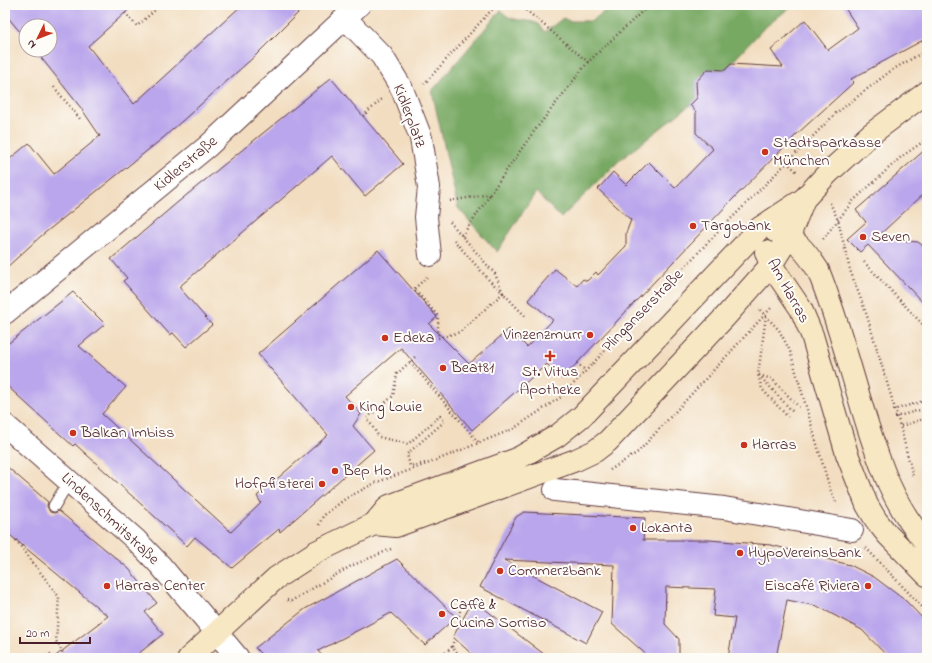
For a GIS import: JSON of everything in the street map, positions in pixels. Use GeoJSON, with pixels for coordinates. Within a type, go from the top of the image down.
{"type":"FeatureCollection","features":[{"type":"Feature","properties":{"kind":"main road","name":"Plinganserstraße"},"geometry":{"type":"LineString","coordinates":[[189,658],[276,578],[316,552],[374,524],[389,506],[517,458],[557,436],[582,416],[760,228],[804,199],[828,172],[871,134],[908,104],[927,92]]}},
{"type":"Feature","properties":{"kind":"main road","name":"Plinganserstraße"},"geometry":{"type":"LineString","coordinates":[[374,524],[396,526],[576,460],[596,451],[614,435],[725,317],[771,265],[789,236],[804,199]]}},
{"type":"Feature","properties":{"kind":"main road","name":"Am Harras"},"geometry":{"type":"LineString","coordinates":[[927,544],[901,510],[882,471],[818,270],[810,258],[789,236],[760,228],[763,245],[771,265],[786,290],[800,309],[812,335],[847,454],[860,491],[876,520],[927,575]]}},
{"type":"Feature","properties":{"kind":"street","name":"Kidlerplatz"},"geometry":{"type":"LineString","coordinates":[[352,12],[402,89],[421,138],[429,187],[426,217],[430,255]]}},
{"type":"Feature","properties":{"kind":"street","name":"Kidlerstraße"},"geometry":{"type":"LineString","coordinates":[[5,313],[208,146],[352,12]]}},
{"type":"Feature","properties":{"kind":"street","name":"Lindenschmitstraße"},"geometry":{"type":"LineString","coordinates":[[5,425],[136,540],[160,565],[238,658]]}},
{"type":"Feature","properties":{"kind":"street"},"geometry":{"type":"LineString","coordinates":[[555,490],[724,508],[852,530]]}},
{"type":"Feature","properties":{"kind":"lane"},"geometry":{"type":"LineString","coordinates":[[54,506],[69,481]]}},
{"type":"Feature","properties":{"kind":"path"},"geometry":{"type":"LineString","coordinates":[[125,13],[137,26],[161,5]]}},
{"type":"Feature","properties":{"kind":"path"},"geometry":{"type":"LineString","coordinates":[[407,102],[496,5]]}},
{"type":"Feature","properties":{"kind":"path"},"geometry":{"type":"LineString","coordinates":[[520,5],[588,62]]}},
{"type":"Feature","properties":{"kind":"path"},"geometry":{"type":"LineString","coordinates":[[462,236],[532,134],[588,62],[649,5]]}},
{"type":"Feature","properties":{"kind":"path","name":"Plinganserstraße"},"geometry":{"type":"LineString","coordinates":[[323,516],[345,499],[375,483],[432,462],[513,429],[561,397],[713,237],[836,113],[892,70],[927,50]]}},
{"type":"Feature","properties":{"kind":"path"},"geometry":{"type":"LineString","coordinates":[[54,87],[80,119]]}},
{"type":"Feature","properties":{"kind":"path"},"geometry":{"type":"LineString","coordinates":[[810,258],[853,201],[902,157],[927,139]]}},
{"type":"Feature","properties":{"kind":"path"},"geometry":{"type":"LineString","coordinates":[[427,205],[490,194]]}},
{"type":"Feature","properties":{"kind":"path"},"geometry":{"type":"LineString","coordinates":[[849,197],[853,201]]}},
{"type":"Feature","properties":{"kind":"path"},"geometry":{"type":"LineString","coordinates":[[447,218],[495,274],[503,293]]}},
{"type":"Feature","properties":{"kind":"path"},"geometry":{"type":"LineString","coordinates":[[838,220],[850,270],[867,316],[900,426],[915,485]]}},
{"type":"Feature","properties":{"kind":"path"},"geometry":{"type":"LineString","coordinates":[[449,234],[489,280],[526,317]]}},
{"type":"Feature","properties":{"kind":"path"},"geometry":{"type":"LineString","coordinates":[[864,262],[927,329]]}},
{"type":"Feature","properties":{"kind":"path"},"geometry":{"type":"LineString","coordinates":[[427,278],[414,289],[438,316],[438,338],[460,332],[503,293]]}},
{"type":"Feature","properties":{"kind":"path"},"geometry":{"type":"LineString","coordinates":[[786,290],[766,316],[758,375],[762,389],[788,417]]}},
{"type":"Feature","properties":{"kind":"path"},"geometry":{"type":"LineString","coordinates":[[415,358],[397,374],[393,396],[367,418],[379,437],[408,444],[440,416],[445,421],[407,454],[410,466],[432,462],[440,486]]}},
{"type":"Feature","properties":{"kind":"path"},"geometry":{"type":"LineString","coordinates":[[410,362],[479,443]]}},
{"type":"Feature","properties":{"kind":"path"},"geometry":{"type":"LineString","coordinates":[[577,363],[586,371]]}},
{"type":"Feature","properties":{"kind":"path"},"geometry":{"type":"LineString","coordinates":[[758,375],[772,379],[799,407]]}},
{"type":"Feature","properties":{"kind":"path"},"geometry":{"type":"LineString","coordinates":[[758,375],[794,412]]}},
{"type":"Feature","properties":{"kind":"path"},"geometry":{"type":"LineString","coordinates":[[893,410],[927,400]]}},
{"type":"Feature","properties":{"kind":"path"},"geometry":{"type":"LineString","coordinates":[[895,417],[927,408]]}},
{"type":"Feature","properties":{"kind":"path"},"geometry":{"type":"LineString","coordinates":[[900,426],[927,418]]}},
{"type":"Feature","properties":{"kind":"path"},"geometry":{"type":"LineString","coordinates":[[16,540],[59,597],[56,641],[66,658]]}},
{"type":"Feature","properties":{"kind":"path"},"geometry":{"type":"LineString","coordinates":[[291,601],[351,566],[388,550]]}},
{"type":"Feature","properties":{"kind":"path"},"geometry":{"type":"LineString","coordinates":[[897,581],[927,612]]}},
{"type":"Feature","properties":{"kind":"path"},"geometry":{"type":"LineString","coordinates":[[459,616],[462,602]]}},
{"type":"Feature","properties":{"kind":"path"},"geometry":{"type":"LineString","coordinates":[[439,658],[452,647],[454,638]]}},
{"type":"Feature","properties":{"kind":"path"},"geometry":{"type":"LineString","coordinates":[[452,647],[461,658]]}},
{"type":"Feature","properties":{"kind":"path"},"geometry":{"type":"LineString","coordinates":[[44,658],[50,654],[53,658]]}},
{"type":"Feature","properties":{"kind":"green space"},"geometry":{"type":"Polygon","coordinates":[[[612,5],[793,5],[763,29],[725,70],[708,69],[696,82],[697,98],[619,161],[561,218],[536,192],[497,252],[458,208],[432,91],[501,10],[508,17],[513,19],[539,25],[545,32],[563,18],[569,21],[592,21],[612,5]]]}},
{"type":"Feature","properties":{"kind":"building"},"geometry":{"type":"Polygon","coordinates":[[[5,5],[134,5],[88,46],[134,104],[242,5],[306,5],[255,56],[163,138],[41,236],[5,269],[5,163],[29,143],[54,174],[100,136],[81,108],[41,58],[58,58],[58,18],[18,18],[18,29],[5,14],[5,5]]]}},
{"type":"Feature","properties":{"kind":"building"},"geometry":{"type":"Polygon","coordinates":[[[843,5],[927,5],[927,38],[851,79],[854,82],[797,134],[729,203],[562,379],[547,364],[472,430],[401,348],[345,396],[361,414],[353,426],[374,450],[280,532],[279,529],[232,568],[195,537],[187,546],[75,444],[73,446],[5,384],[5,346],[73,292],[105,324],[79,346],[126,387],[102,414],[231,532],[261,503],[257,496],[328,435],[258,354],[378,250],[437,317],[429,324],[469,364],[509,329],[527,347],[553,320],[528,300],[555,269],[577,286],[583,279],[587,281],[596,272],[598,275],[626,246],[626,233],[631,220],[598,189],[613,172],[626,185],[649,162],[675,188],[713,149],[696,133],[696,112],[690,105],[697,98],[696,82],[708,69],[725,70],[731,64],[783,67],[771,50],[805,20],[828,50],[858,28],[843,5]]]}},
{"type":"Feature","properties":{"kind":"building"},"geometry":{"type":"Polygon","coordinates":[[[331,78],[403,164],[365,196],[332,156],[179,287],[212,325],[186,347],[173,333],[170,335],[123,281],[127,278],[111,259],[178,202],[331,78]]]}},
{"type":"Feature","properties":{"kind":"building"},"geometry":{"type":"Polygon","coordinates":[[[927,148],[927,191],[876,238],[918,242],[927,249],[927,307],[868,245],[860,252],[847,239],[866,222],[856,210],[927,148]]]}},
{"type":"Feature","properties":{"kind":"building","name":"Harras Center"},"geometry":{"type":"Polygon","coordinates":[[[5,465],[48,502],[47,506],[50,512],[54,513],[59,511],[129,569],[157,603],[145,612],[163,634],[133,658],[53,658],[108,616],[5,531],[5,465]]]}},
{"type":"Feature","properties":{"kind":"building"},"geometry":{"type":"Polygon","coordinates":[[[524,512],[645,518],[643,540],[709,540],[771,545],[850,565],[874,577],[906,601],[927,623],[927,658],[889,658],[862,630],[817,606],[787,600],[776,658],[728,658],[735,618],[713,616],[716,589],[666,587],[665,624],[679,639],[679,658],[650,658],[612,624],[614,565],[504,560],[602,612],[586,643],[480,587],[516,517],[524,512]]]}},
{"type":"Feature","properties":{"kind":"building"},"geometry":{"type":"Polygon","coordinates":[[[397,559],[456,617],[425,645],[391,613],[318,651],[324,658],[265,658],[255,648],[305,609],[397,559]]]}},
{"type":"Feature","properties":{"kind":"building"},"geometry":{"type":"Polygon","coordinates":[[[473,600],[549,658],[476,658],[453,637],[473,600]]]}},
{"type":"Feature","properties":{"kind":"place","name":"Stadtsparkasse München"},"geometry":{"type":"Point","coordinates":[765,152]}},
{"type":"Feature","properties":{"kind":"place","name":"Targobank"},"geometry":{"type":"Point","coordinates":[693,226]}},
{"type":"Feature","properties":{"kind":"place","name":"Seven"},"geometry":{"type":"Point","coordinates":[863,237]}},
{"type":"Feature","properties":{"kind":"place","name":"Vinzenzmurr"},"geometry":{"type":"Point","coordinates":[590,335]}},
{"type":"Feature","properties":{"kind":"place","name":"Edeka"},"geometry":{"type":"Point","coordinates":[385,338]}},
{"type":"Feature","properties":{"kind":"place","name":"St. Vitus Apotheke"},"geometry":{"type":"Point","coordinates":[550,356]}},
{"type":"Feature","properties":{"kind":"place","name":"Beat81"},"geometry":{"type":"Point","coordinates":[443,368]}},
{"type":"Feature","properties":{"kind":"place","name":"King Louie"},"geometry":{"type":"Point","coordinates":[351,407]}},
{"type":"Feature","properties":{"kind":"place","name":"Balkan Imbiss"},"geometry":{"type":"Point","coordinates":[73,433]}},
{"type":"Feature","properties":{"kind":"place","name":"Harras"},"geometry":{"type":"Point","coordinates":[744,445]}},
{"type":"Feature","properties":{"kind":"place","name":"Bep Ho"},"geometry":{"type":"Point","coordinates":[335,471]}},
{"type":"Feature","properties":{"kind":"place","name":"Hofpfisterei"},"geometry":{"type":"Point","coordinates":[322,484]}},
{"type":"Feature","properties":{"kind":"place","name":"Lokanta"},"geometry":{"type":"Point","coordinates":[633,528]}},
{"type":"Feature","properties":{"kind":"place","name":"HypoVereinsbank"},"geometry":{"type":"Point","coordinates":[740,553]}},
{"type":"Feature","properties":{"kind":"place","name":"Commerzbank"},"geometry":{"type":"Point","coordinates":[500,571]}},
{"type":"Feature","properties":{"kind":"place","name":"Harras Center"},"geometry":{"type":"Point","coordinates":[107,586]}},
{"type":"Feature","properties":{"kind":"place","name":"Eiscafé Riviera"},"geometry":{"type":"Point","coordinates":[868,586]}},
{"type":"Feature","properties":{"kind":"place","name":"Caffè & Cucina Sorriso"},"geometry":{"type":"Point","coordinates":[442,614]}}]}
